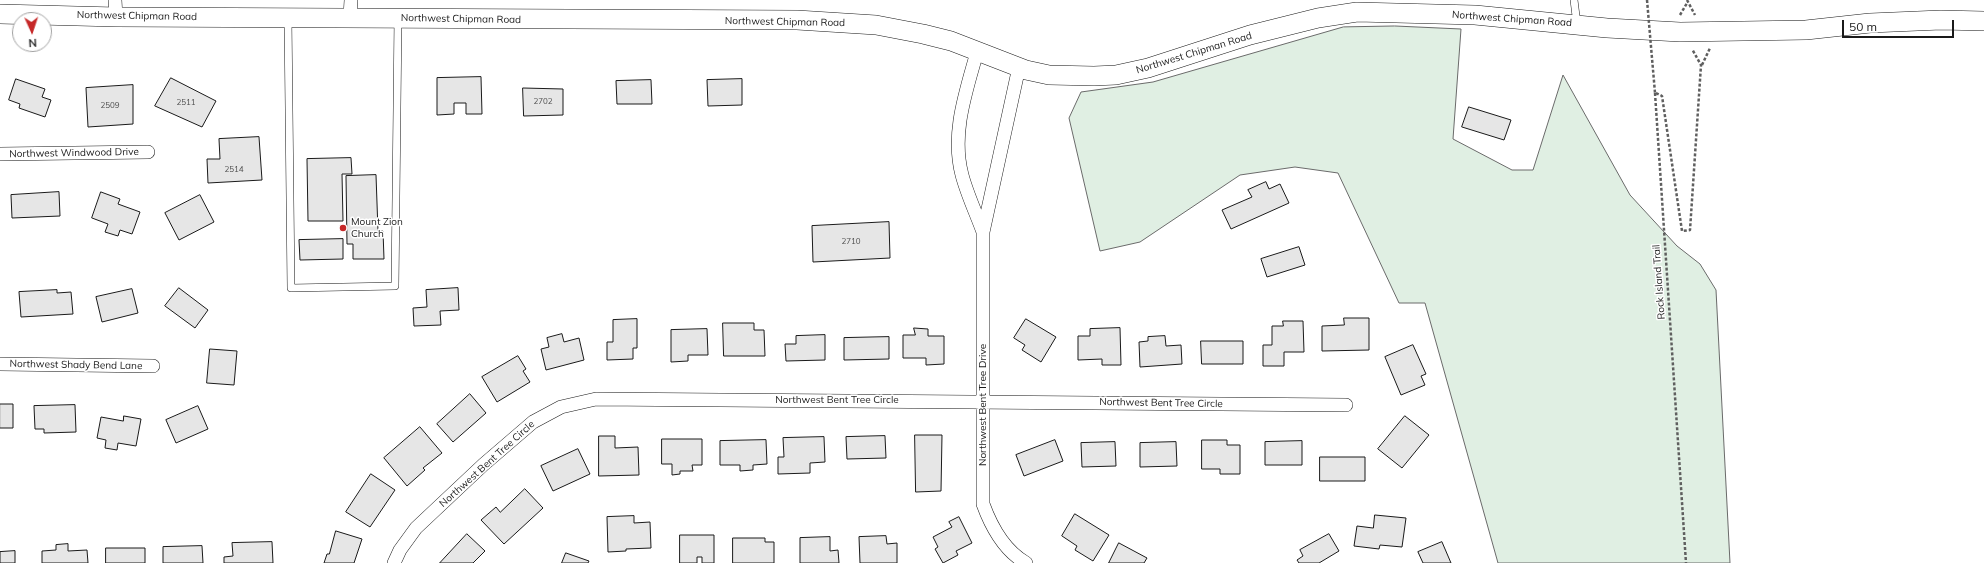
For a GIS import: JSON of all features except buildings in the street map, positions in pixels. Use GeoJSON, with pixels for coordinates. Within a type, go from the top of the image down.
{"type":"FeatureCollection","features":[{"type":"Feature","properties":{"kind":"main road","name":"Northwest Chipman Road"},"geometry":{"type":"LineString","coordinates":[[0,14],[115,9],[288,17],[351,9],[398,18],[797,20],[876,25],[951,41],[1019,67],[1053,75],[1094,76],[1116,74],[1148,68],[1250,35],[1318,18],[1357,12],[1475,16],[1615,28],[1725,32],[1806,30],[1870,23],[1941,20],[1984,21]]}},
{"type":"Feature","properties":{"kind":"street","name":"Northwest Bent Tree Drive"},"geometry":{"type":"LineString","coordinates":[[977,52],[959,117],[958,149],[962,174],[983,232]]}},
{"type":"Feature","properties":{"kind":"street","name":"Northwest Bent Tree Drive"},"geometry":{"type":"LineString","coordinates":[[1016,561],[988,518],[983,504],[983,232],[1019,67]]}},
{"type":"Feature","properties":{"kind":"street","name":"Northwest Windwood Drive"},"geometry":{"type":"LineString","coordinates":[[0,154],[148,152]]}},
{"type":"Feature","properties":{"kind":"street","name":"Northwest Shady Bend Lane"},"geometry":{"type":"LineString","coordinates":[[0,364],[153,366]]}},
{"type":"Feature","properties":{"kind":"street","name":"Northwest Bent Tree Circle"},"geometry":{"type":"LineString","coordinates":[[394,563],[400,550],[416,528],[477,470],[532,422],[561,407],[596,399],[1346,404]]}},
{"type":"Feature","properties":{"kind":"lane"},"geometry":{"type":"LineString","coordinates":[[1574,0],[1577,24]]}},
{"type":"Feature","properties":{"kind":"lane"},"geometry":{"type":"LineString","coordinates":[[288,17],[291,288],[395,286],[398,18]]}},
{"type":"Feature","properties":{"kind":"path","name":"Rock Island Trail"},"geometry":{"type":"LineString","coordinates":[[1647,0],[1655,92],[1686,563]]}},
{"type":"Feature","properties":{"kind":"path"},"geometry":{"type":"LineString","coordinates":[[1687,1],[1698,18]]}},
{"type":"Feature","properties":{"kind":"path"},"geometry":{"type":"LineString","coordinates":[[1676,19],[1683,13],[1687,1]]}},
{"type":"Feature","properties":{"kind":"path"},"geometry":{"type":"LineString","coordinates":[[1690,46],[1701,66]]}},
{"type":"Feature","properties":{"kind":"path"},"geometry":{"type":"LineString","coordinates":[[1655,92],[1662,96],[1682,231],[1690,230],[1701,66],[1710,46]]}},
{"type":"Feature","properties":{"kind":"green space"},"geometry":{"type":"Polygon","coordinates":[[[1395,26],[1461,29],[1453,139],[1512,170],[1533,170],[1563,75],[1630,195],[1677,246],[1700,264],[1716,290],[1730,563],[1498,563],[1425,303],[1399,303],[1338,173],[1295,167],[1240,175],[1140,242],[1100,251],[1069,118],[1081,92],[1153,82],[1343,27],[1395,26]]]}},
{"type":"Feature","properties":{"kind":"place","name":"Mount Zion Church"},"geometry":{"type":"Point","coordinates":[343,228]}}]}
